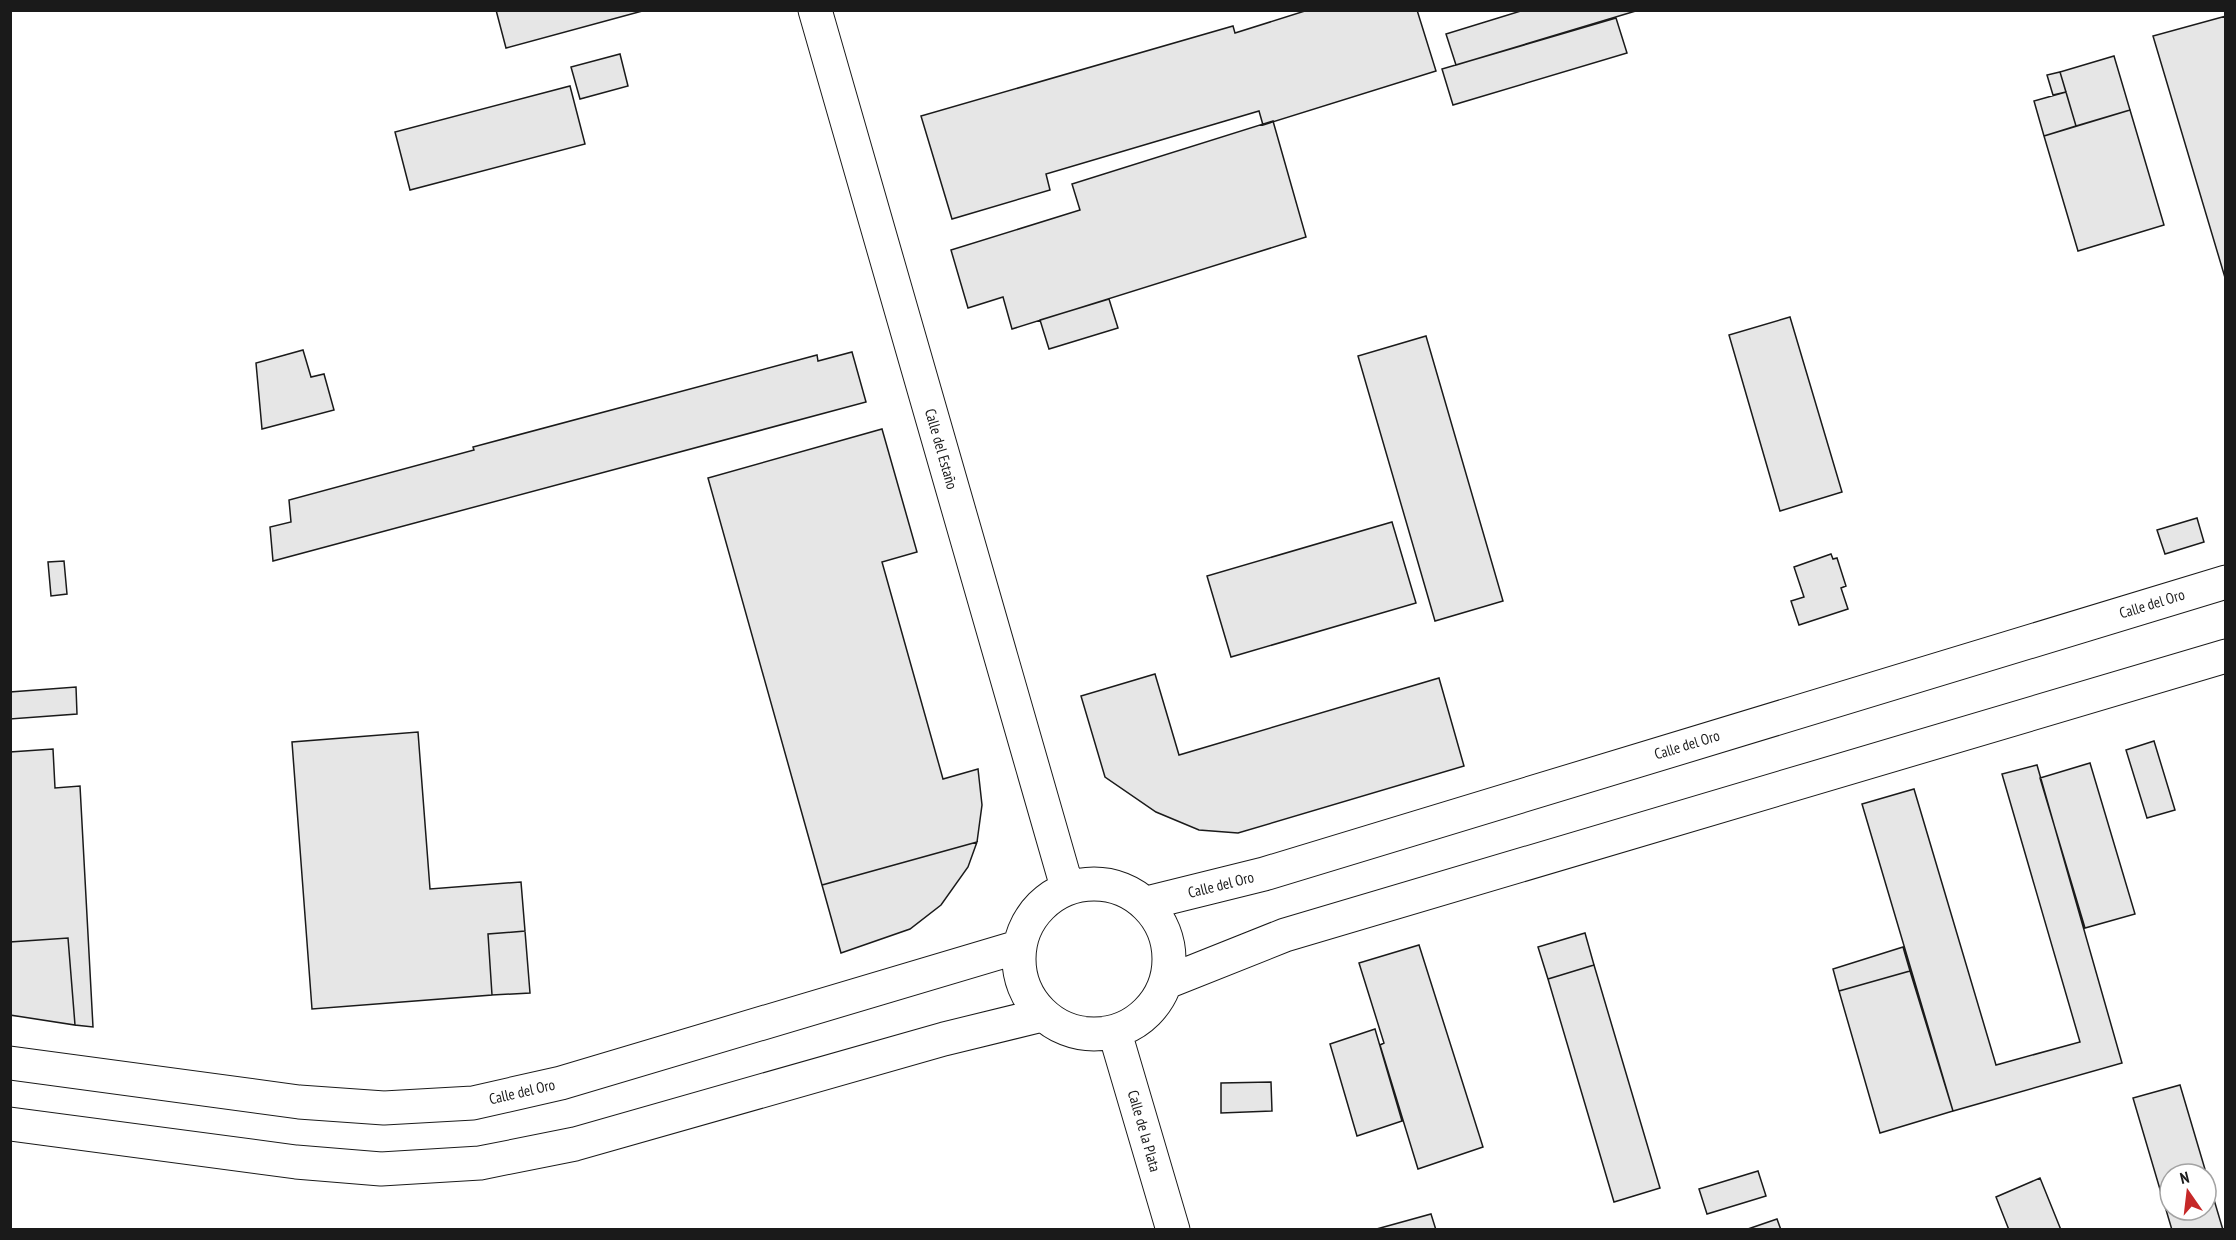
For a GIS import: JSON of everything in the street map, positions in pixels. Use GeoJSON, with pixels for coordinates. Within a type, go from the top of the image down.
{"type":"FeatureCollection","features":[{"type":"Feature","properties":{"kind":"street","name":"Calle del Estaño"},"geometry":{"type":"LineString","coordinates":[[815,10],[1067,887]]}},
{"type":"Feature","properties":{"kind":"street","name":"Calle del Oro"},"geometry":{"type":"LineString","coordinates":[[1147,903],[1264,874],[2226,582]]}},
{"type":"Feature","properties":{"kind":"street"},"geometry":{"type":"LineString","coordinates":[[1167,982],[1285,935],[2226,656]]}},
{"type":"Feature","properties":{"kind":"street"},"geometry":{"type":"LineString","coordinates":[[1109,884],[1147,903],[1168,940],[1167,982],[1147,1014],[1115,1033],[1076,1033],[1042,1015],[1021,984],[1018,947],[1034,910],[1067,887],[1109,884]]}},
{"type":"Feature","properties":{"kind":"street","name":"Calle del Oro"},"geometry":{"type":"LineString","coordinates":[[10,1063],[299,1102],[384,1108],[473,1103],[561,1083],[1018,947]]}},
{"type":"Feature","properties":{"kind":"street"},"geometry":{"type":"LineString","coordinates":[[10,1124],[296,1162],[350,1167],[381,1169],[480,1163],[575,1144],[944,1039],[1042,1015]]}},
{"type":"Feature","properties":{"kind":"street","name":"Calle de la Plata"},"geometry":{"type":"LineString","coordinates":[[1115,1033],[1173,1230]]}},
{"type":"Feature","properties":{"kind":"building"},"geometry":{"type":"Polygon","coordinates":[[[496,10],[646,10],[506,48],[496,10]]]}},
{"type":"Feature","properties":{"kind":"building"},"geometry":{"type":"Polygon","coordinates":[[[1308,10],[1417,10],[1436,71],[1263,125],[1259,111],[1046,174],[1050,190],[952,219],[921,116],[1233,26],[1235,33],[1308,10]]]}},
{"type":"Feature","properties":{"kind":"building"},"geometry":{"type":"Polygon","coordinates":[[[1524,10],[1639,10],[1456,65],[1446,34],[1524,10]]]}},
{"type":"Feature","properties":{"kind":"building"},"geometry":{"type":"Polygon","coordinates":[[[2226,16],[2226,281],[2153,36],[2226,16]]]}},
{"type":"Feature","properties":{"kind":"building"},"geometry":{"type":"Polygon","coordinates":[[[1616,18],[1627,53],[1453,105],[1442,69],[1616,18]]]}},
{"type":"Feature","properties":{"kind":"building"},"geometry":{"type":"Polygon","coordinates":[[[620,54],[628,86],[580,99],[571,67],[620,54]]]}},
{"type":"Feature","properties":{"kind":"building"},"geometry":{"type":"Polygon","coordinates":[[[2114,56],[2130,110],[2076,126],[2060,72],[2114,56]]]}},
{"type":"Feature","properties":{"kind":"building"},"geometry":{"type":"Polygon","coordinates":[[[2060,72],[2066,92],[2053,95],[2047,75],[2060,72]]]}},
{"type":"Feature","properties":{"kind":"building"},"geometry":{"type":"Polygon","coordinates":[[[570,86],[585,144],[410,190],[395,132],[570,86]]]}},
{"type":"Feature","properties":{"kind":"building"},"geometry":{"type":"Polygon","coordinates":[[[2066,92],[2076,126],[2044,136],[2034,101],[2066,92]]]}},
{"type":"Feature","properties":{"kind":"building"},"geometry":{"type":"Polygon","coordinates":[[[2130,110],[2164,225],[2078,251],[2044,136],[2130,110]]]}},
{"type":"Feature","properties":{"kind":"building"},"geometry":{"type":"Polygon","coordinates":[[[1273,121],[1306,237],[1012,329],[1003,297],[968,308],[951,250],[1080,210],[1072,184],[1273,121]]]}},
{"type":"Feature","properties":{"kind":"building"},"geometry":{"type":"Polygon","coordinates":[[[1109,299],[1118,328],[1049,349],[1040,320],[1109,299]]]}},
{"type":"Feature","properties":{"kind":"building"},"geometry":{"type":"Polygon","coordinates":[[[1790,317],[1842,492],[1780,511],[1729,335],[1790,317]]]}},
{"type":"Feature","properties":{"kind":"building"},"geometry":{"type":"Polygon","coordinates":[[[1426,336],[1503,601],[1435,621],[1358,356],[1426,336]]]}},
{"type":"Feature","properties":{"kind":"building"},"geometry":{"type":"Polygon","coordinates":[[[303,350],[311,377],[324,374],[334,410],[262,429],[256,363],[303,350]]]}},
{"type":"Feature","properties":{"kind":"building"},"geometry":{"type":"Polygon","coordinates":[[[852,352],[866,402],[273,561],[270,527],[291,522],[289,500],[474,450],[473,447],[817,355],[818,361],[852,352]]]}},
{"type":"Feature","properties":{"kind":"building"},"geometry":{"type":"Polygon","coordinates":[[[882,429],[917,552],[882,562],[943,779],[978,769],[982,805],[977,842],[822,885],[708,478],[882,429]]]}},
{"type":"Feature","properties":{"kind":"building"},"geometry":{"type":"Polygon","coordinates":[[[2197,518],[2204,542],[2165,554],[2157,530],[2197,518]]]}},
{"type":"Feature","properties":{"kind":"building"},"geometry":{"type":"Polygon","coordinates":[[[1392,522],[1416,603],[1231,657],[1207,576],[1392,522]]]}},
{"type":"Feature","properties":{"kind":"building"},"geometry":{"type":"Polygon","coordinates":[[[1831,554],[1833,559],[1837,558],[1846,586],[1841,588],[1848,609],[1799,625],[1791,601],[1804,597],[1794,567],[1831,554]]]}},
{"type":"Feature","properties":{"kind":"building"},"geometry":{"type":"Polygon","coordinates":[[[64,561],[67,594],[51,596],[48,562],[64,561]]]}},
{"type":"Feature","properties":{"kind":"building"},"geometry":{"type":"Polygon","coordinates":[[[1155,674],[1179,755],[1439,678],[1464,766],[1238,833],[1199,830],[1156,812],[1105,777],[1081,696],[1155,674]]]}},
{"type":"Feature","properties":{"kind":"building"},"geometry":{"type":"Polygon","coordinates":[[[76,687],[77,714],[10,719],[10,692],[76,687]]]}},
{"type":"Feature","properties":{"kind":"building"},"geometry":{"type":"Polygon","coordinates":[[[418,732],[430,889],[521,882],[525,931],[488,934],[492,995],[312,1009],[292,742],[418,732]]]}},
{"type":"Feature","properties":{"kind":"building"},"geometry":{"type":"Polygon","coordinates":[[[2154,741],[2175,810],[2147,818],[2126,750],[2154,741]]]}},
{"type":"Feature","properties":{"kind":"building"},"geometry":{"type":"Polygon","coordinates":[[[53,749],[55,788],[80,786],[93,1027],[75,1025],[68,938],[10,942],[10,752],[53,749]]]}},
{"type":"Feature","properties":{"kind":"building"},"geometry":{"type":"Polygon","coordinates":[[[2090,763],[2135,914],[2085,928],[2040,778],[2090,763]]]}},
{"type":"Feature","properties":{"kind":"building"},"geometry":{"type":"Polygon","coordinates":[[[2037,765],[2122,1063],[1953,1111],[1862,804],[1914,789],[1996,1065],[2080,1042],[2002,774],[2037,765]]]}},
{"type":"Feature","properties":{"kind":"building"},"geometry":{"type":"Polygon","coordinates":[[[977,842],[968,867],[941,905],[910,929],[841,953],[822,885],[977,842]]]}},
{"type":"Feature","properties":{"kind":"building"},"geometry":{"type":"Polygon","coordinates":[[[525,931],[530,993],[492,995],[488,934],[525,931]]]}},
{"type":"Feature","properties":{"kind":"building"},"geometry":{"type":"Polygon","coordinates":[[[1585,933],[1594,965],[1548,979],[1538,947],[1585,933]]]}},
{"type":"Feature","properties":{"kind":"building"},"geometry":{"type":"Polygon","coordinates":[[[68,938],[75,1025],[10,1015],[10,942],[68,938]]]}},
{"type":"Feature","properties":{"kind":"building"},"geometry":{"type":"Polygon","coordinates":[[[1419,945],[1483,1147],[1418,1169],[1380,1045],[1384,1043],[1359,963],[1419,945]]]}},
{"type":"Feature","properties":{"kind":"building"},"geometry":{"type":"Polygon","coordinates":[[[1903,947],[1910,971],[1839,991],[1833,969],[1903,947]]]}},
{"type":"Feature","properties":{"kind":"building"},"geometry":{"type":"Polygon","coordinates":[[[1594,965],[1660,1188],[1614,1202],[1548,979],[1594,965]]]}},
{"type":"Feature","properties":{"kind":"building"},"geometry":{"type":"Polygon","coordinates":[[[1910,971],[1953,1111],[1880,1133],[1839,991],[1910,971]]]}},
{"type":"Feature","properties":{"kind":"building"},"geometry":{"type":"Polygon","coordinates":[[[1375,1029],[1402,1121],[1357,1136],[1330,1044],[1375,1029]]]}},
{"type":"Feature","properties":{"kind":"building"},"geometry":{"type":"Polygon","coordinates":[[[1271,1082],[1272,1111],[1221,1113],[1221,1083],[1271,1082]]]}},
{"type":"Feature","properties":{"kind":"building"},"geometry":{"type":"Polygon","coordinates":[[[2180,1085],[2203,1162],[2158,1162],[2158,1183],[2133,1098],[2180,1085]]]}},
{"type":"Feature","properties":{"kind":"building"},"geometry":{"type":"Polygon","coordinates":[[[1758,1171],[1766,1196],[1707,1214],[1699,1189],[1758,1171]]]}},
{"type":"Feature","properties":{"kind":"building"},"geometry":{"type":"Polygon","coordinates":[[[2040,1178],[2061,1230],[2009,1230],[1996,1197],[2040,1178]]]}},
{"type":"Feature","properties":{"kind":"building"},"geometry":{"type":"Polygon","coordinates":[[[2218,1213],[2223,1230],[2172,1230],[2170,1222],[2218,1222],[2218,1213]]]}},
{"type":"Feature","properties":{"kind":"building"},"geometry":{"type":"Polygon","coordinates":[[[1431,1214],[1436,1230],[1373,1230],[1431,1214]]]}},
{"type":"Feature","properties":{"kind":"building"},"geometry":{"type":"Polygon","coordinates":[[[1777,1219],[1781,1230],[1745,1230],[1777,1219]]]}}]}
